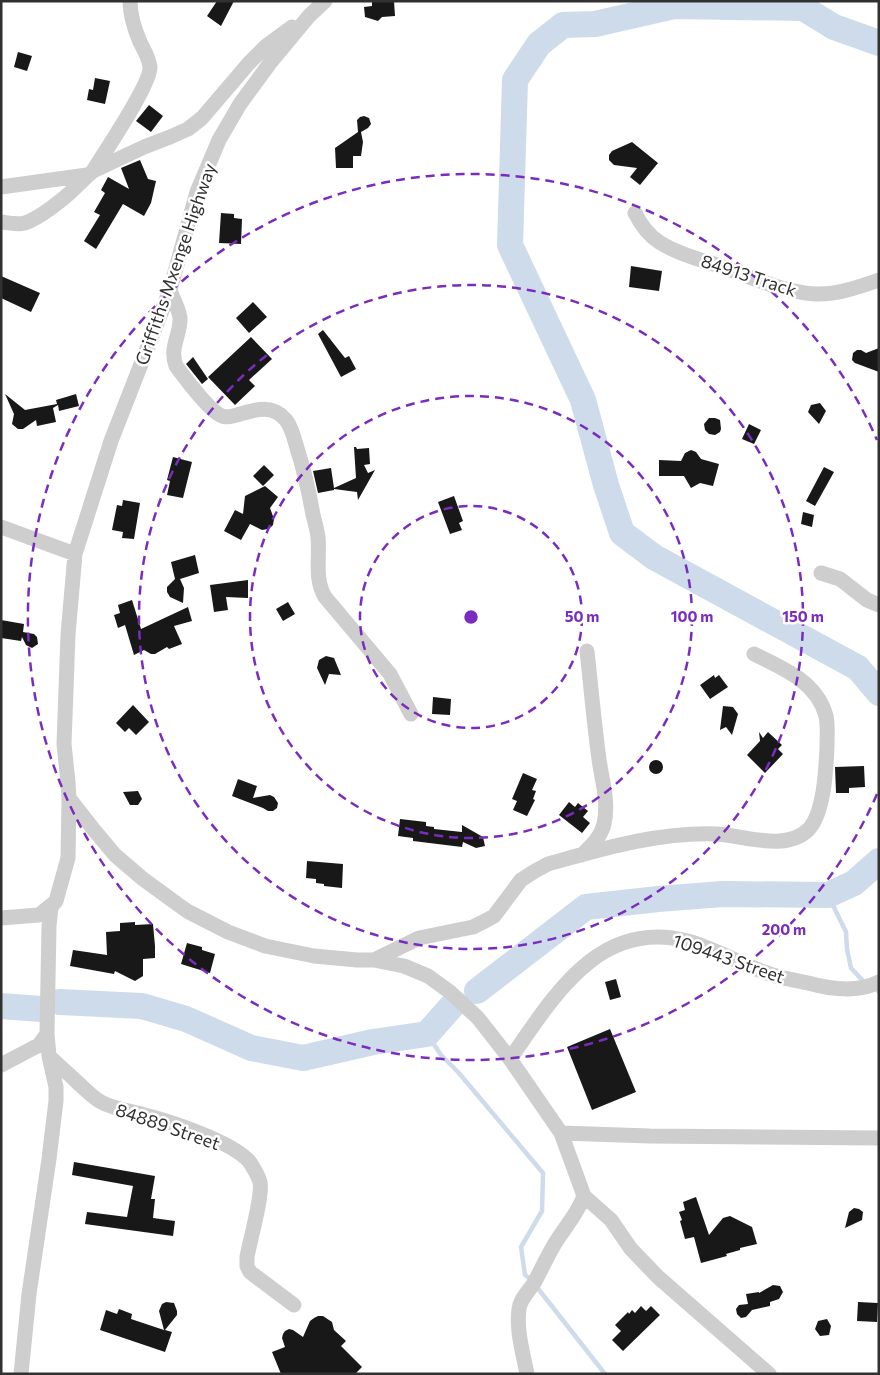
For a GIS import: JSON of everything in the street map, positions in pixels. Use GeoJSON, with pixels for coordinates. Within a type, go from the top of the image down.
{"type":"FeatureCollection","features":[{"type":"Feature","properties":{"kind":"street"},"geometry":{"type":"LineString","coordinates":[[1,222],[12,224],[24,223],[40,215],[75,188],[90,173],[136,100],[149,75],[149,63],[130,15],[130,1]]}},
{"type":"Feature","properties":{"kind":"street","name":"Griffiths Mxenge Highway"},"geometry":{"type":"LineString","coordinates":[[21,1374],[28,1294],[56,1101],[56,1087],[49,1056],[47,1034],[49,926],[51,906],[56,900],[68,858],[69,798],[64,744],[68,636],[74,554],[111,441],[170,290],[197,192],[219,140],[240,104],[270,63],[324,1]]}},
{"type":"Feature","properties":{"kind":"street"},"geometry":{"type":"LineString","coordinates":[[1,186],[90,173],[129,153],[188,129],[202,118],[266,46],[309,16]]}},
{"type":"Feature","properties":{"kind":"street","name":"84913 Track"},"geometry":{"type":"LineString","coordinates":[[636,213],[648,234],[660,242],[685,254],[778,287],[801,293],[818,294],[843,291],[879,280]]}},
{"type":"Feature","properties":{"kind":"street"},"geometry":{"type":"LineString","coordinates":[[170,290],[180,318],[174,345],[174,360],[176,366],[207,404],[220,416],[227,417],[264,408],[270,409],[286,420],[292,429],[302,463],[318,537],[317,567],[320,589],[390,674],[411,714]]}},
{"type":"Feature","properties":{"kind":"street"},"geometry":{"type":"LineString","coordinates":[[1,527],[74,554]]}},
{"type":"Feature","properties":{"kind":"street"},"geometry":{"type":"LineString","coordinates":[[821,573],[840,579],[868,600],[879,605]]}},
{"type":"Feature","properties":{"kind":"street"},"geometry":{"type":"LineString","coordinates":[[582,855],[592,846],[600,834],[604,825],[606,802],[599,764],[587,651]]}},
{"type":"Feature","properties":{"kind":"street"},"geometry":{"type":"LineString","coordinates":[[374,960],[419,938],[473,927],[485,922],[494,916],[522,880],[535,870],[548,864],[633,842],[661,837],[717,834],[781,842],[798,837],[808,830],[820,810],[827,749],[827,718],[821,703],[804,682],[788,671],[754,654]]}},
{"type":"Feature","properties":{"kind":"street"},"geometry":{"type":"LineString","coordinates":[[69,798],[115,855],[143,879],[187,911],[228,932],[265,946],[314,956],[374,960],[404,966],[428,976],[450,992],[478,1018],[510,1059],[561,1133],[584,1196],[610,1220],[631,1249],[658,1277],[770,1374]]}},
{"type":"Feature","properties":{"kind":"street"},"geometry":{"type":"LineString","coordinates":[[1,918],[39,915],[56,900]]}},
{"type":"Feature","properties":{"kind":"street","name":"109443 Street"},"geometry":{"type":"LineString","coordinates":[[510,1059],[543,1010],[578,970],[602,952],[624,942],[664,937],[692,942],[766,973],[819,986],[850,989],[879,982]]}},
{"type":"Feature","properties":{"kind":"street"},"geometry":{"type":"LineString","coordinates":[[1,1065],[39,1045],[47,1034]]}},
{"type":"Feature","properties":{"kind":"street","name":"84889 Street"},"geometry":{"type":"LineString","coordinates":[[49,1056],[101,1102],[184,1127],[224,1144],[250,1162],[260,1183],[260,1194],[247,1256],[247,1266],[250,1272],[257,1278],[274,1288],[294,1305]]}},
{"type":"Feature","properties":{"kind":"street"},"geometry":{"type":"LineString","coordinates":[[561,1133],[650,1136],[879,1138]]}},
{"type":"Feature","properties":{"kind":"street"},"geometry":{"type":"LineString","coordinates":[[527,1374],[520,1340],[519,1307],[543,1268],[554,1245],[580,1208],[584,1196]]}},
{"type":"Feature","properties":{"kind":"building"},"geometry":{"type":"Polygon","coordinates":[[[217,1],[234,1],[221,26],[207,16],[217,1]]]}},
{"type":"Feature","properties":{"kind":"building"},"geometry":{"type":"Polygon","coordinates":[[[372,1],[394,1],[395,16],[382,17],[378,21],[365,17],[364,7],[372,6],[372,1]]]}},
{"type":"Feature","properties":{"kind":"building"},"geometry":{"type":"Polygon","coordinates":[[[18,52],[32,56],[27,71],[14,67],[18,52]]]}},
{"type":"Feature","properties":{"kind":"building"},"geometry":{"type":"Polygon","coordinates":[[[95,78],[110,81],[105,104],[87,100],[89,89],[93,90],[95,78]]]}},
{"type":"Feature","properties":{"kind":"building"},"geometry":{"type":"Polygon","coordinates":[[[149,105],[163,116],[151,132],[136,121],[149,105]]]}},
{"type":"Feature","properties":{"kind":"building"},"geometry":{"type":"Polygon","coordinates":[[[364,116],[369,118],[371,124],[361,132],[363,142],[361,156],[353,156],[353,168],[336,168],[335,148],[358,132],[357,120],[364,116]]]}},
{"type":"Feature","properties":{"kind":"building"},"geometry":{"type":"Polygon","coordinates":[[[632,142],[658,163],[640,185],[630,177],[637,168],[614,165],[609,160],[609,155],[612,151],[632,142]]]}},
{"type":"Feature","properties":{"kind":"building"},"geometry":{"type":"Polygon","coordinates":[[[140,160],[148,179],[156,181],[151,203],[144,216],[123,204],[96,249],[84,241],[100,215],[94,212],[105,193],[101,190],[108,177],[129,189],[121,168],[140,160]]]}},
{"type":"Feature","properties":{"kind":"building"},"geometry":{"type":"Polygon","coordinates":[[[221,213],[234,214],[234,218],[242,219],[241,244],[219,243],[221,213]]]}},
{"type":"Feature","properties":{"kind":"building"},"geometry":{"type":"Polygon","coordinates":[[[631,266],[662,271],[659,291],[629,287],[631,266]]]}},
{"type":"Feature","properties":{"kind":"building"},"geometry":{"type":"Polygon","coordinates":[[[1,276],[40,293],[31,312],[1,298],[1,276]]]}},
{"type":"Feature","properties":{"kind":"building"},"geometry":{"type":"Polygon","coordinates":[[[253,302],[267,317],[249,333],[236,318],[253,302]]]}},
{"type":"Feature","properties":{"kind":"building"},"geometry":{"type":"Polygon","coordinates":[[[323,330],[345,358],[349,356],[356,369],[341,377],[318,334],[323,330]]]}},
{"type":"Feature","properties":{"kind":"building"},"geometry":{"type":"Polygon","coordinates":[[[251,337],[272,359],[249,380],[255,386],[235,405],[208,377],[251,337]]]}},
{"type":"Feature","properties":{"kind":"building"},"geometry":{"type":"Polygon","coordinates":[[[879,348],[879,372],[855,363],[852,360],[853,353],[857,350],[866,353],[879,348]]]}},
{"type":"Feature","properties":{"kind":"building"},"geometry":{"type":"Polygon","coordinates":[[[193,357],[208,379],[202,384],[186,364],[193,357]]]}},
{"type":"Feature","properties":{"kind":"building"},"geometry":{"type":"Polygon","coordinates":[[[5,394],[25,410],[57,404],[56,400],[76,394],[79,406],[59,411],[58,405],[53,408],[56,422],[37,426],[36,420],[23,429],[18,429],[12,424],[14,414],[5,394]]]}},
{"type":"Feature","properties":{"kind":"building"},"geometry":{"type":"Polygon","coordinates":[[[820,403],[826,411],[819,424],[808,412],[811,405],[820,403]]]}},
{"type":"Feature","properties":{"kind":"building"},"geometry":{"type":"Polygon","coordinates":[[[709,418],[720,420],[720,432],[715,435],[709,434],[705,430],[704,424],[709,418]]]}},
{"type":"Feature","properties":{"kind":"building"},"geometry":{"type":"Polygon","coordinates":[[[749,424],[761,430],[754,444],[742,439],[749,424]]]}},
{"type":"Feature","properties":{"kind":"building"},"geometry":{"type":"Polygon","coordinates":[[[354,447],[357,449],[369,448],[370,464],[364,465],[368,473],[375,470],[358,500],[357,492],[334,489],[318,493],[313,471],[331,468],[334,488],[356,478],[354,447]]]}},
{"type":"Feature","properties":{"kind":"building"},"geometry":{"type":"Polygon","coordinates":[[[691,450],[696,452],[701,459],[719,464],[713,486],[700,483],[691,488],[684,476],[659,476],[659,460],[681,461],[685,453],[691,450]]]}},
{"type":"Feature","properties":{"kind":"building"},"geometry":{"type":"Polygon","coordinates":[[[173,457],[192,462],[183,498],[167,495],[170,481],[167,480],[173,457]]]}},
{"type":"Feature","properties":{"kind":"building"},"geometry":{"type":"Polygon","coordinates":[[[264,465],[274,475],[263,486],[253,476],[264,465]]]}},
{"type":"Feature","properties":{"kind":"building"},"geometry":{"type":"Polygon","coordinates":[[[824,467],[834,472],[815,506],[806,501],[824,467]]]}},
{"type":"Feature","properties":{"kind":"building"},"geometry":{"type":"Polygon","coordinates":[[[265,486],[278,497],[270,508],[274,519],[273,525],[268,529],[262,530],[250,524],[241,540],[224,531],[235,510],[243,514],[245,496],[265,486]]]}},
{"type":"Feature","properties":{"kind":"building"},"geometry":{"type":"Polygon","coordinates":[[[454,496],[463,521],[459,523],[462,530],[450,534],[438,502],[454,496]]]}},
{"type":"Feature","properties":{"kind":"building"},"geometry":{"type":"Polygon","coordinates":[[[123,500],[140,503],[134,539],[122,538],[123,532],[112,530],[117,505],[122,506],[123,500]]]}},
{"type":"Feature","properties":{"kind":"building"},"geometry":{"type":"Polygon","coordinates":[[[803,512],[814,515],[812,527],[801,524],[803,512]]]}},
{"type":"Feature","properties":{"kind":"building"},"geometry":{"type":"Polygon","coordinates":[[[195,555],[199,573],[180,579],[184,588],[183,603],[170,597],[167,592],[167,587],[175,579],[171,562],[195,555]]]}},
{"type":"Feature","properties":{"kind":"building"},"geometry":{"type":"Polygon","coordinates":[[[248,580],[248,598],[226,597],[228,610],[214,612],[210,585],[248,580]]]}},
{"type":"Feature","properties":{"kind":"building"},"geometry":{"type":"Polygon","coordinates":[[[132,600],[141,629],[188,607],[192,621],[174,626],[182,644],[169,649],[167,647],[155,654],[144,650],[134,655],[125,625],[118,628],[114,615],[120,613],[118,605],[132,600]]]}},
{"type":"Feature","properties":{"kind":"building"},"geometry":{"type":"Polygon","coordinates":[[[288,602],[295,614],[283,621],[276,609],[288,602]]]}},
{"type":"Feature","properties":{"kind":"building"},"geometry":{"type":"Polygon","coordinates":[[[1,620],[24,624],[23,632],[34,634],[37,637],[38,644],[32,648],[26,645],[22,637],[21,641],[1,638],[1,620]]]}},
{"type":"Feature","properties":{"kind":"building"},"geometry":{"type":"Polygon","coordinates":[[[326,656],[334,658],[341,675],[329,674],[325,685],[317,668],[319,660],[326,656]]]}},
{"type":"Feature","properties":{"kind":"building"},"geometry":{"type":"Polygon","coordinates":[[[714,675],[715,678],[719,675],[728,687],[710,699],[700,685],[714,675]]]}},
{"type":"Feature","properties":{"kind":"building"},"geometry":{"type":"Polygon","coordinates":[[[433,697],[451,699],[450,715],[432,714],[433,697]]]}},
{"type":"Feature","properties":{"kind":"building"},"geometry":{"type":"Polygon","coordinates":[[[133,705],[149,722],[136,735],[129,728],[125,732],[116,723],[133,705]]]}},
{"type":"Feature","properties":{"kind":"building"},"geometry":{"type":"Polygon","coordinates":[[[723,706],[733,707],[738,714],[732,735],[726,727],[720,730],[723,706]]]}},
{"type":"Feature","properties":{"kind":"building"},"geometry":{"type":"Polygon","coordinates":[[[759,732],[763,738],[768,732],[782,745],[778,749],[783,754],[765,773],[747,755],[760,741],[759,732]]]}},
{"type":"Feature","properties":{"kind":"building"},"geometry":{"type":"Polygon","coordinates":[[[656,760],[661,762],[663,767],[661,772],[656,774],[651,772],[649,767],[651,762],[656,760]]]}},
{"type":"Feature","properties":{"kind":"building"},"geometry":{"type":"Polygon","coordinates":[[[864,766],[865,787],[849,788],[849,793],[836,793],[835,767],[864,766]]]}},
{"type":"Feature","properties":{"kind":"building"},"geometry":{"type":"Polygon","coordinates":[[[523,773],[537,779],[532,790],[536,791],[533,799],[535,800],[527,816],[513,810],[517,801],[512,799],[523,773]]]}},
{"type":"Feature","properties":{"kind":"building"},"geometry":{"type":"Polygon","coordinates":[[[238,779],[257,786],[253,798],[270,795],[274,797],[278,803],[277,808],[273,811],[268,811],[232,796],[238,779]]]}},
{"type":"Feature","properties":{"kind":"building"},"geometry":{"type":"Polygon","coordinates":[[[138,791],[142,799],[138,805],[130,805],[123,792],[138,791]]]}},
{"type":"Feature","properties":{"kind":"building"},"geometry":{"type":"Polygon","coordinates":[[[569,802],[575,807],[578,803],[588,811],[583,817],[590,823],[582,833],[559,815],[569,802]]]}},
{"type":"Feature","properties":{"kind":"building"},"geometry":{"type":"Polygon","coordinates":[[[400,819],[426,822],[426,826],[434,827],[434,829],[462,832],[462,825],[483,837],[485,846],[476,848],[463,842],[462,847],[413,841],[413,838],[398,836],[400,819]]]}},
{"type":"Feature","properties":{"kind":"building"},"geometry":{"type":"Polygon","coordinates":[[[307,861],[343,864],[342,888],[324,886],[324,884],[316,883],[316,879],[306,878],[307,861]]]}},
{"type":"Feature","properties":{"kind":"building"},"geometry":{"type":"Polygon","coordinates":[[[135,922],[135,925],[153,924],[155,958],[143,959],[143,976],[135,981],[115,971],[114,974],[70,966],[73,950],[107,955],[106,932],[120,931],[120,923],[135,922]]]}},
{"type":"Feature","properties":{"kind":"building"},"geometry":{"type":"Polygon","coordinates":[[[187,943],[202,947],[202,950],[215,954],[210,973],[181,964],[187,943]]]}},
{"type":"Feature","properties":{"kind":"building"},"geometry":{"type":"Polygon","coordinates":[[[616,979],[621,997],[610,1000],[605,982],[616,979]]]}},
{"type":"Feature","properties":{"kind":"building"},"geometry":{"type":"Polygon","coordinates":[[[610,1029],[636,1092],[592,1110],[567,1047],[610,1029]]]}},
{"type":"Feature","properties":{"kind":"building"},"geometry":{"type":"Polygon","coordinates":[[[74,1162],[155,1176],[151,1199],[155,1199],[153,1218],[175,1221],[173,1236],[85,1224],[87,1212],[127,1217],[133,1186],[72,1175],[74,1162]]]}},
{"type":"Feature","properties":{"kind":"building"},"geometry":{"type":"Polygon","coordinates":[[[696,1197],[709,1235],[723,1218],[730,1216],[752,1227],[757,1244],[740,1248],[740,1250],[726,1254],[727,1256],[701,1263],[694,1237],[685,1239],[679,1212],[685,1210],[683,1202],[696,1197]]]}},
{"type":"Feature","properties":{"kind":"building"},"geometry":{"type":"Polygon","coordinates":[[[854,1208],[863,1212],[862,1220],[845,1228],[849,1212],[854,1208]]]}},
{"type":"Feature","properties":{"kind":"building"},"geometry":{"type":"Polygon","coordinates":[[[773,1285],[780,1286],[783,1292],[779,1299],[770,1302],[770,1306],[752,1310],[746,1317],[741,1318],[737,1314],[736,1309],[739,1305],[748,1304],[746,1294],[759,1293],[773,1285]]]}},
{"type":"Feature","properties":{"kind":"building"},"geometry":{"type":"Polygon","coordinates":[[[166,1302],[174,1303],[177,1315],[165,1330],[172,1332],[165,1352],[100,1330],[106,1310],[117,1314],[119,1309],[132,1314],[131,1319],[164,1330],[159,1311],[162,1304],[166,1302]]]}},
{"type":"Feature","properties":{"kind":"building"},"geometry":{"type":"Polygon","coordinates":[[[858,1302],[878,1303],[877,1322],[857,1321],[858,1302]]]}},
{"type":"Feature","properties":{"kind":"building"},"geometry":{"type":"Polygon","coordinates":[[[641,1306],[646,1311],[651,1306],[660,1315],[623,1351],[612,1340],[621,1331],[615,1325],[628,1312],[629,1314],[632,1310],[635,1313],[641,1306]]]}},
{"type":"Feature","properties":{"kind":"building"},"geometry":{"type":"Polygon","coordinates":[[[318,1316],[323,1316],[332,1322],[334,1330],[346,1341],[341,1346],[362,1367],[355,1374],[281,1374],[272,1352],[285,1347],[282,1338],[283,1334],[289,1329],[303,1337],[310,1321],[318,1316]]]}},
{"type":"Feature","properties":{"kind":"building"},"geometry":{"type":"Polygon","coordinates":[[[827,1319],[831,1326],[829,1335],[820,1336],[815,1329],[818,1321],[827,1319]]]}},
{"type":"Feature","properties":{"kind":"waterway"},"geometry":{"type":"LineString","coordinates":[[879,43],[834,27],[803,8],[674,6],[595,24],[563,25],[539,44],[515,80],[510,245],[583,400],[606,485],[622,533],[654,557],[858,668],[879,693]]}},
{"type":"Feature","properties":{"kind":"waterway"},"geometry":{"type":"LineString","coordinates":[[477,991],[586,907],[723,894],[828,895],[854,883],[879,861]]}},
{"type":"Feature","properties":{"kind":"waterway"},"geometry":{"type":"LineString","coordinates":[[828,895],[846,932],[851,968],[864,982]]}},
{"type":"Feature","properties":{"kind":"waterway"},"geometry":{"type":"LineString","coordinates":[[60,1002],[142,1006],[186,1019],[251,1048],[303,1058],[373,1042],[427,1034],[451,1007]]}},
{"type":"Feature","properties":{"kind":"waterway"},"geometry":{"type":"LineString","coordinates":[[1,1006],[41,1009]]}},
{"type":"Feature","properties":{"kind":"waterway"},"geometry":{"type":"LineString","coordinates":[[427,1034],[441,1055],[458,1072],[543,1173],[542,1211],[521,1247],[525,1275],[532,1280]]}},
{"type":"Feature","properties":{"kind":"waterway"},"geometry":{"type":"LineString","coordinates":[[536,1286],[605,1374]]}}]}
